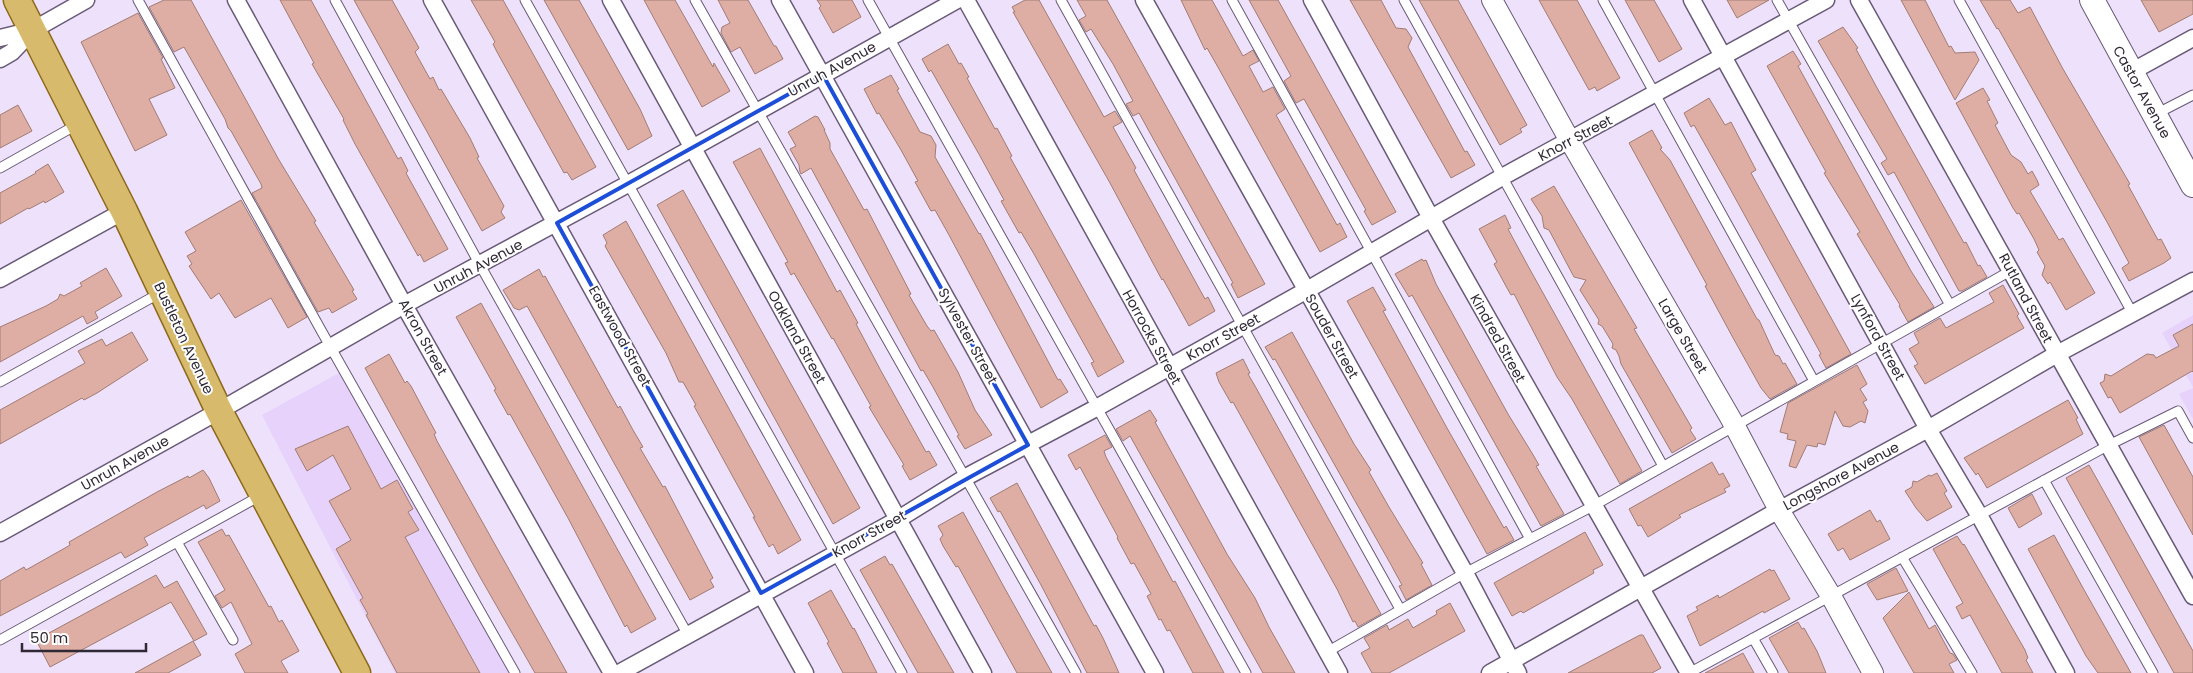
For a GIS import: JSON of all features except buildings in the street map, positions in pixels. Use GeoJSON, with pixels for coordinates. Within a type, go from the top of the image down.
{"type":"FeatureCollection","features":[{"type":"Feature","properties":{"kind":"main road","name":"Bustleton Avenue"},"geometry":{"type":"LineString","coordinates":[[17,0],[124,211],[219,411],[357,673]]}},
{"type":"Feature","properties":{"kind":"main road","name":"Castor Avenue"},"geometry":{"type":"LineString","coordinates":[[2092,0],[2193,185]]}},
{"type":"Feature","properties":{"kind":"street"},"geometry":{"type":"LineString","coordinates":[[0,38],[33,30],[86,0]]}},
{"type":"Feature","properties":{"kind":"street","name":"Akron Street"},"geometry":{"type":"LineString","coordinates":[[236,0],[404,305],[612,673]]}},
{"type":"Feature","properties":{"kind":"street","name":"Eastwood Street"},"geometry":{"type":"LineString","coordinates":[[432,0],[805,673]]}},
{"type":"Feature","properties":{"kind":"street","name":"Oakland Street"},"geometry":{"type":"LineString","coordinates":[[611,0],[694,147],[897,520],[983,673]]}},
{"type":"Feature","properties":{"kind":"street","name":"Sylvester Street"},"geometry":{"type":"LineString","coordinates":[[780,0],[1155,673]]}},
{"type":"Feature","properties":{"kind":"street","name":"Unruh Avenue"},"geometry":{"type":"LineString","coordinates":[[0,533],[404,305],[480,266],[957,0]]}},
{"type":"Feature","properties":{"kind":"street","name":"Horrocks Street"},"geometry":{"type":"LineString","coordinates":[[966,0],[1338,673]]}},
{"type":"Feature","properties":{"kind":"street","name":"Souder Street"},"geometry":{"type":"LineString","coordinates":[[1144,0],[1465,573],[1515,667]]}},
{"type":"Feature","properties":{"kind":"street","name":"Kindred Street"},"geometry":{"type":"LineString","coordinates":[[1312,0],[1431,218],[1689,673]]}},
{"type":"Feature","properties":{"kind":"street","name":"Large Street"},"geometry":{"type":"LineString","coordinates":[[1492,0],[1570,141],[1734,425],[1779,510],[1831,596],[1873,673]]}},
{"type":"Feature","properties":{"kind":"street","name":"Lynford Street"},"geometry":{"type":"LineString","coordinates":[[1692,0],[1928,429],[1979,515],[2066,673]]}},
{"type":"Feature","properties":{"kind":"street","name":"Knorr Street"},"geometry":{"type":"LineString","coordinates":[[619,673],[897,520],[966,477],[1098,407],[1243,326],[1502,177],[1826,0]]}},
{"type":"Feature","properties":{"kind":"street","name":"Rutland Street"},"geometry":{"type":"LineString","coordinates":[[1859,0],[2193,596]]}},
{"type":"Feature","properties":{"kind":"street"},"geometry":{"type":"LineString","coordinates":[[0,59],[12,52],[33,30]]}},
{"type":"Feature","properties":{"kind":"street"},"geometry":{"type":"LineString","coordinates":[[2131,72],[2193,38]]}},
{"type":"Feature","properties":{"kind":"street"},"geometry":{"type":"LineString","coordinates":[[0,279],[124,211]]}},
{"type":"Feature","properties":{"kind":"street","name":"Longshore Avenue"},"geometry":{"type":"LineString","coordinates":[[1490,673],[1515,667],[1640,588],[1928,429],[2056,354],[2193,282]]}},
{"type":"Feature","properties":{"kind":"lane"},"geometry":{"type":"LineString","coordinates":[[138,0],[515,673]]}},
{"type":"Feature","properties":{"kind":"lane"},"geometry":{"type":"LineString","coordinates":[[335,0],[480,266],[688,635]]}},
{"type":"Feature","properties":{"kind":"lane"},"geometry":{"type":"LineString","coordinates":[[525,0],[902,673]]}},
{"type":"Feature","properties":{"kind":"lane"},"geometry":{"type":"LineString","coordinates":[[695,0],[1076,673]]}},
{"type":"Feature","properties":{"kind":"lane"},"geometry":{"type":"LineString","coordinates":[[868,0],[1246,673]]}},
{"type":"Feature","properties":{"kind":"lane"},"geometry":{"type":"LineString","coordinates":[[1061,0],[1400,609]]}},
{"type":"Feature","properties":{"kind":"lane"},"geometry":{"type":"LineString","coordinates":[[1232,0],[1530,539]]}},
{"type":"Feature","properties":{"kind":"lane"},"geometry":{"type":"LineString","coordinates":[[1404,0],[1663,466]]}},
{"type":"Feature","properties":{"kind":"lane"},"geometry":{"type":"LineString","coordinates":[[1603,0],[1814,381]]}},
{"type":"Feature","properties":{"kind":"lane"},"geometry":{"type":"LineString","coordinates":[[1777,0],[1950,305]]}},
{"type":"Feature","properties":{"kind":"lane"},"geometry":{"type":"LineString","coordinates":[[1959,0],[2133,314]]}},
{"type":"Feature","properties":{"kind":"lane"},"geometry":{"type":"LineString","coordinates":[[2154,115],[2193,94]]}},
{"type":"Feature","properties":{"kind":"lane"},"geometry":{"type":"LineString","coordinates":[[0,168],[80,123]]}},
{"type":"Feature","properties":{"kind":"lane"},"geometry":{"type":"LineString","coordinates":[[1327,652],[1465,573],[1593,506],[2012,270]]}},
{"type":"Feature","properties":{"kind":"lane"},"geometry":{"type":"LineString","coordinates":[[0,382],[162,291]]}},
{"type":"Feature","properties":{"kind":"lane"},"geometry":{"type":"LineString","coordinates":[[1689,673],[2109,445],[2178,411],[2193,438]]}},
{"type":"Feature","properties":{"kind":"lane"},"geometry":{"type":"LineString","coordinates":[[2044,480],[2153,673]]}},
{"type":"Feature","properties":{"kind":"lane"},"geometry":{"type":"LineString","coordinates":[[0,640],[263,494]]}},
{"type":"Feature","properties":{"kind":"lane"},"geometry":{"type":"LineString","coordinates":[[177,542],[233,640]]}},
{"type":"Feature","properties":{"kind":"lane"},"geometry":{"type":"LineString","coordinates":[[1902,557],[1972,673]]}},
{"type":"Feature","properties":{"kind":"lane"},"geometry":{"type":"LineString","coordinates":[[1753,638],[1773,673]]}},
{"type":"Feature","properties":{"kind":"highlighted area"},"geometry":{"type":"Polygon","coordinates":[[[823,75],[1028,445],[761,593],[557,223],[823,75]]]}},
{"type":"Feature","properties":{"kind":"shaded area"},"geometry":{"type":"Polygon","coordinates":[[[2193,315],[2193,387],[2162,333],[2193,315]]]}},
{"type":"Feature","properties":{"kind":"shaded area"},"geometry":{"type":"Polygon","coordinates":[[[339,373],[511,673],[395,673],[262,415],[339,373]]]}},
{"type":"Feature","properties":{"kind":"shaded area"},"geometry":{"type":"Polygon","coordinates":[[[2193,388],[2193,419],[2179,394],[2193,388]]]}}]}
